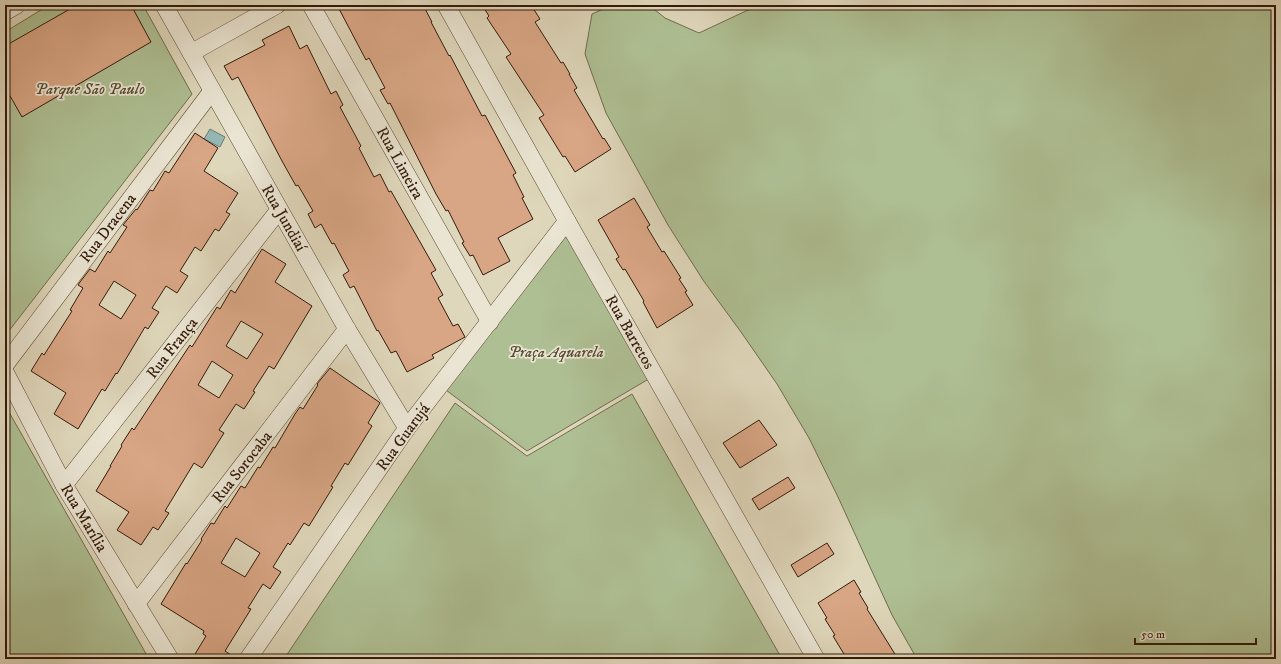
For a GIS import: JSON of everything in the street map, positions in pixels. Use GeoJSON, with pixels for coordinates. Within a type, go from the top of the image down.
{"type":"FeatureCollection","features":[{"type":"Feature","properties":{"kind":"street"},"geometry":{"type":"LineString","coordinates":[[5,12],[16,5]]}},
{"type":"Feature","properties":{"kind":"street","name":"Rua Jundiaí"},"geometry":{"type":"LineString","coordinates":[[164,5],[347,329],[407,428]]}},
{"type":"Feature","properties":{"kind":"street"},"geometry":{"type":"LineString","coordinates":[[191,53],[277,5]]}},
{"type":"Feature","properties":{"kind":"street","name":"Rua Limeira"},"geometry":{"type":"LineString","coordinates":[[311,5],[490,322]]}},
{"type":"Feature","properties":{"kind":"street","name":"Rua Barretos"},"geometry":{"type":"LineString","coordinates":[[446,5],[816,659]]}},
{"type":"Feature","properties":{"kind":"street","name":"Rua Dracena"},"geometry":{"type":"LineString","coordinates":[[5,365],[212,91]]}},
{"type":"Feature","properties":{"kind":"street","name":"Rua França"},"geometry":{"type":"LineString","coordinates":[[64,485],[279,210]]}},
{"type":"Feature","properties":{"kind":"street","name":"Rua Guarujá"},"geometry":{"type":"LineString","coordinates":[[248,659],[407,428],[567,221]]}},
{"type":"Feature","properties":{"kind":"street","name":"Rua Sorocaba"},"geometry":{"type":"LineString","coordinates":[[136,604],[347,329]]}},
{"type":"Feature","properties":{"kind":"street","name":"Rua Marília"},"geometry":{"type":"LineString","coordinates":[[5,372],[64,485],[170,659]]}},
{"type":"Feature","properties":{"kind":"green space","name":"Parque São Paulo"},"geometry":{"type":"Polygon","coordinates":[[[49,5],[143,5],[192,94],[5,336],[5,32],[49,5]]]}},
{"type":"Feature","properties":{"kind":"green space"},"geometry":{"type":"Polygon","coordinates":[[[612,5],[649,5],[665,18],[699,33],[748,10],[766,5],[1276,5],[1276,659],[917,659],[892,615],[838,497],[809,438],[777,384],[703,280],[668,225],[606,113],[585,54],[592,14],[612,5]]]}},
{"type":"Feature","properties":{"kind":"green space","name":"Praça Aquarela"},"geometry":{"type":"Polygon","coordinates":[[[566,225],[652,377],[527,451],[442,387],[566,225]]]}},
{"type":"Feature","properties":{"kind":"green space"},"geometry":{"type":"Polygon","coordinates":[[[632,394],[782,659],[284,659],[455,403],[527,456],[632,394]]]}},
{"type":"Feature","properties":{"kind":"green space"},"geometry":{"type":"Polygon","coordinates":[[[5,405],[149,659],[5,659],[5,405]]]}},
{"type":"Feature","properties":{"kind":"water"},"geometry":{"type":"Polygon","coordinates":[[[210,129],[225,137],[220,147],[204,139],[210,129]]]}},
{"type":"Feature","properties":{"kind":"building"},"geometry":{"type":"Polygon","coordinates":[[[77,5],[131,5],[151,42],[22,117],[5,87],[5,46],[77,5]]]}},
{"type":"Feature","properties":{"kind":"building"},"geometry":{"type":"Polygon","coordinates":[[[337,5],[423,5],[482,116],[485,115],[516,173],[513,175],[524,197],[522,198],[533,219],[498,238],[510,261],[483,275],[473,255],[470,256],[462,243],[464,242],[448,210],[446,211],[436,194],[390,103],[388,104],[380,90],[385,88],[369,58],[366,60],[337,5]]]}},
{"type":"Feature","properties":{"kind":"building"},"geometry":{"type":"Polygon","coordinates":[[[482,5],[531,5],[540,19],[535,22],[561,63],[563,62],[577,88],[574,90],[603,139],[604,138],[611,149],[575,172],[565,156],[563,157],[539,118],[544,115],[506,57],[511,54],[487,18],[489,16],[482,5]]]}},
{"type":"Feature","properties":{"kind":"building"},"geometry":{"type":"Polygon","coordinates":[[[289,26],[300,49],[307,45],[331,94],[336,91],[343,105],[340,107],[361,146],[359,148],[374,177],[380,174],[389,192],[391,191],[436,270],[431,273],[443,295],[438,298],[453,326],[458,324],[465,337],[432,355],[434,358],[407,372],[396,351],[391,353],[378,330],[377,331],[354,286],[350,288],[343,275],[349,271],[334,243],[332,244],[321,224],[315,228],[308,214],[313,211],[298,185],[296,186],[282,161],[238,77],[232,80],[224,66],[265,45],[262,40],[289,26]]]}},
{"type":"Feature","properties":{"kind":"building"},"geometry":{"type":"Polygon","coordinates":[[[195,133],[218,148],[204,171],[238,193],[226,212],[230,214],[219,231],[215,229],[201,251],[195,247],[180,271],[188,276],[177,293],[166,286],[152,308],[159,312],[148,329],[145,327],[105,391],[102,389],[78,429],[54,414],[66,393],[31,371],[42,353],[44,355],[72,311],[70,310],[83,288],[78,285],[80,282],[90,269],[95,272],[108,251],[110,253],[127,227],[123,225],[136,209],[137,210],[150,190],[153,191],[165,171],[169,173],[195,133]],[[114,281],[99,305],[121,319],[136,295],[114,281]]]}},
{"type":"Feature","properties":{"kind":"building"},"geometry":{"type":"Polygon","coordinates":[[[634,198],[650,225],[647,227],[662,252],[664,251],[681,278],[679,279],[687,291],[685,292],[693,305],[657,328],[643,302],[644,301],[625,269],[623,270],[616,259],[619,257],[598,220],[634,198]]]}},
{"type":"Feature","properties":{"kind":"building"},"geometry":{"type":"Polygon","coordinates":[[[262,249],[286,264],[275,282],[312,306],[274,369],[269,366],[253,391],[255,392],[244,409],[236,404],[219,430],[224,433],[202,468],[194,463],[165,511],[169,513],[158,530],[153,527],[141,545],[117,530],[129,512],[96,491],[122,446],[121,445],[132,428],[134,430],[190,345],[192,347],[217,307],[220,309],[231,290],[235,293],[262,249]],[[241,321],[226,346],[247,359],[263,334],[241,321]],[[212,361],[198,385],[219,398],[233,375],[212,361]]]}},
{"type":"Feature","properties":{"kind":"building"},"geometry":{"type":"Polygon","coordinates":[[[330,368],[379,402],[380,403],[368,423],[372,426],[348,465],[345,463],[331,486],[333,487],[309,526],[304,523],[290,545],[288,543],[273,567],[281,572],[270,589],[263,584],[248,608],[251,609],[225,651],[237,659],[192,659],[206,636],[203,634],[204,631],[161,604],[202,540],[201,539],[211,523],[214,524],[225,506],[227,508],[241,486],[245,488],[273,447],[275,448],[300,407],[303,409],[318,385],[317,384],[330,368]],[[236,538],[221,563],[245,577],[260,553],[236,538]]]}},
{"type":"Feature","properties":{"kind":"building"},"geometry":{"type":"Polygon","coordinates":[[[759,420],[777,445],[740,468],[723,443],[759,420]]]}},
{"type":"Feature","properties":{"kind":"building"},"geometry":{"type":"Polygon","coordinates":[[[788,477],[795,488],[759,510],[752,499],[788,477]]]}},
{"type":"Feature","properties":{"kind":"building"},"geometry":{"type":"Polygon","coordinates":[[[827,543],[834,554],[798,577],[791,565],[827,543]]]}},
{"type":"Feature","properties":{"kind":"building"},"geometry":{"type":"Polygon","coordinates":[[[854,580],[861,592],[859,593],[868,608],[867,609],[898,659],[847,659],[833,636],[835,635],[825,619],[827,618],[818,603],[854,580]]]}}]}
